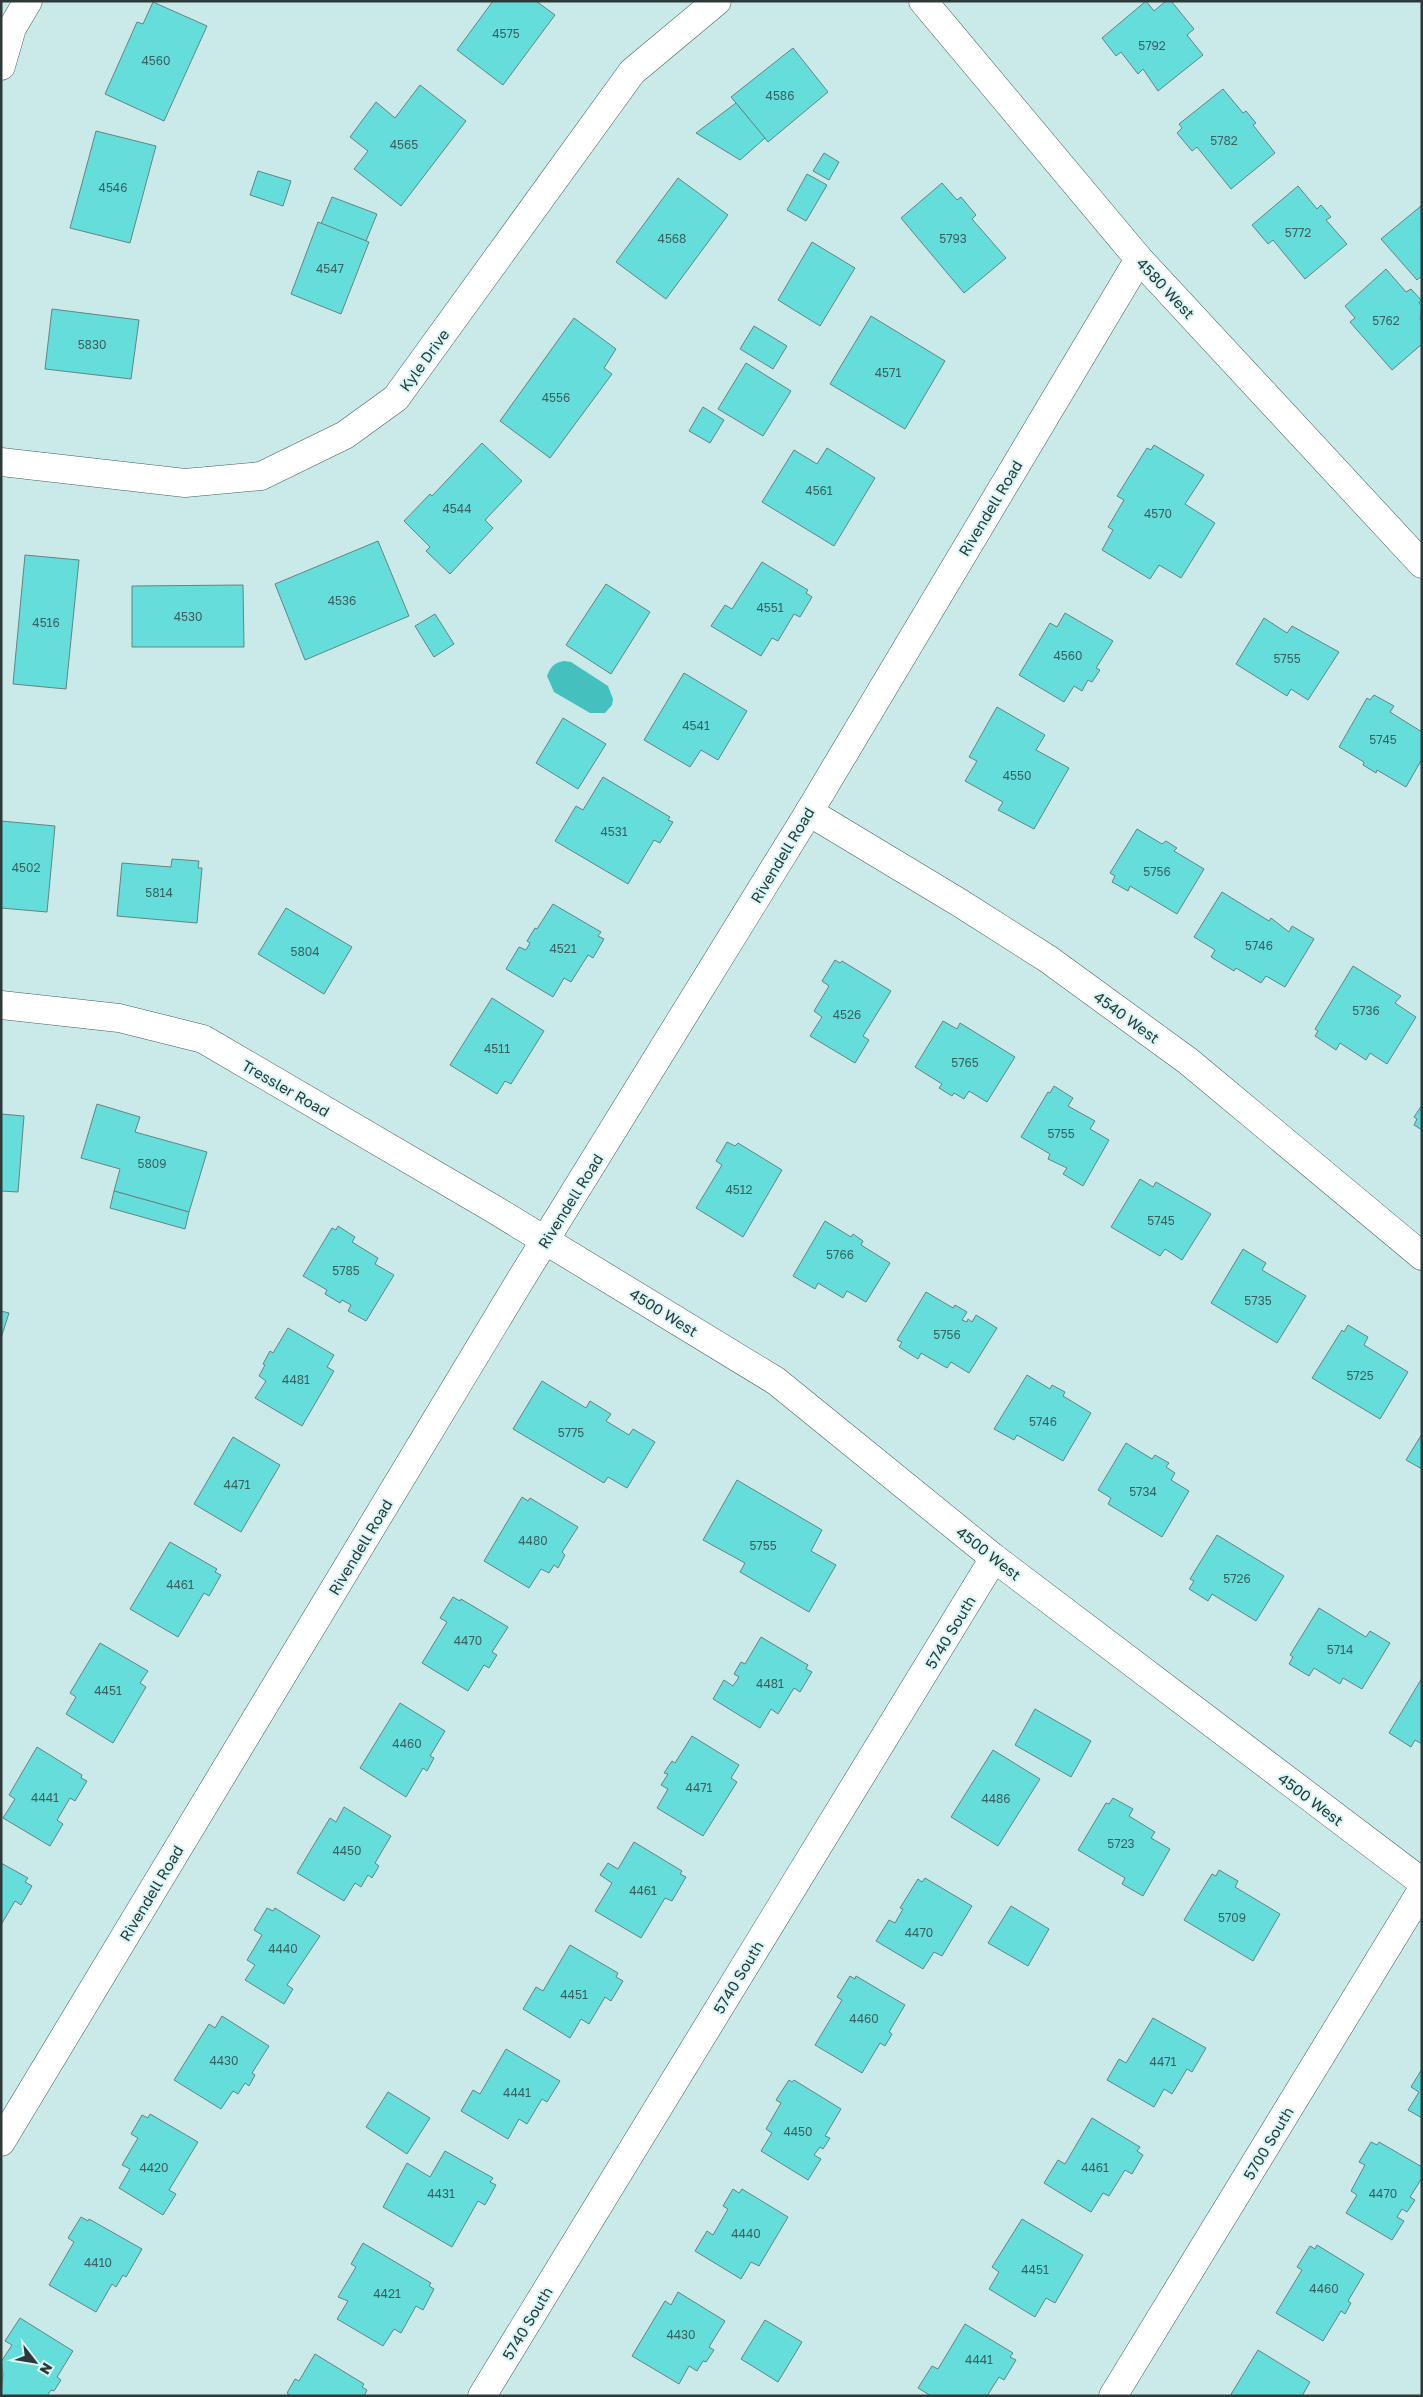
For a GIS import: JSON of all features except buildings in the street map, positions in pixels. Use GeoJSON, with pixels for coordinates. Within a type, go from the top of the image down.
{"type":"FeatureCollection","features":[{"type":"Feature","properties":{"kind":"street"},"geometry":{"type":"LineString","coordinates":[[1,66],[6,25],[28,1]]}},
{"type":"Feature","properties":{"kind":"street","name":"Kyle Drive"},"geometry":{"type":"LineString","coordinates":[[1,462],[185,483],[261,476],[345,435],[396,398],[632,72],[717,1]]}},
{"type":"Feature","properties":{"kind":"street","name":"4580 West"},"geometry":{"type":"LineString","coordinates":[[923,1],[1139,259],[1422,564]]}},
{"type":"Feature","properties":{"kind":"street","name":"Rivendell Road"},"geometry":{"type":"LineString","coordinates":[[1,2142],[545,1240],[809,812],[1139,259]]}},
{"type":"Feature","properties":{"kind":"street","name":"4540 West"},"geometry":{"type":"LineString","coordinates":[[809,812],[960,903],[1048,959],[1188,1062],[1422,1256]]}},
{"type":"Feature","properties":{"kind":"street","name":"Tressler Road"},"geometry":{"type":"LineString","coordinates":[[1,1005],[119,1018],[203,1039],[545,1240]]}},
{"type":"Feature","properties":{"kind":"street","name":"4500 West"},"geometry":{"type":"LineString","coordinates":[[545,1240],[776,1381],[994,1558],[1422,1882]]}},
{"type":"Feature","properties":{"kind":"street","name":"5740 South"},"geometry":{"type":"LineString","coordinates":[[482,2396],[994,1558]]}},
{"type":"Feature","properties":{"kind":"street","name":"5700 South"},"geometry":{"type":"LineString","coordinates":[[1114,2396],[1422,1890]]}},
{"type":"Feature","properties":{"kind":"water"},"geometry":{"type":"Polygon","coordinates":[[[564,661],[571,662],[608,686],[613,699],[612,705],[605,713],[590,713],[554,692],[547,676],[553,666],[564,661]]]}}]}
